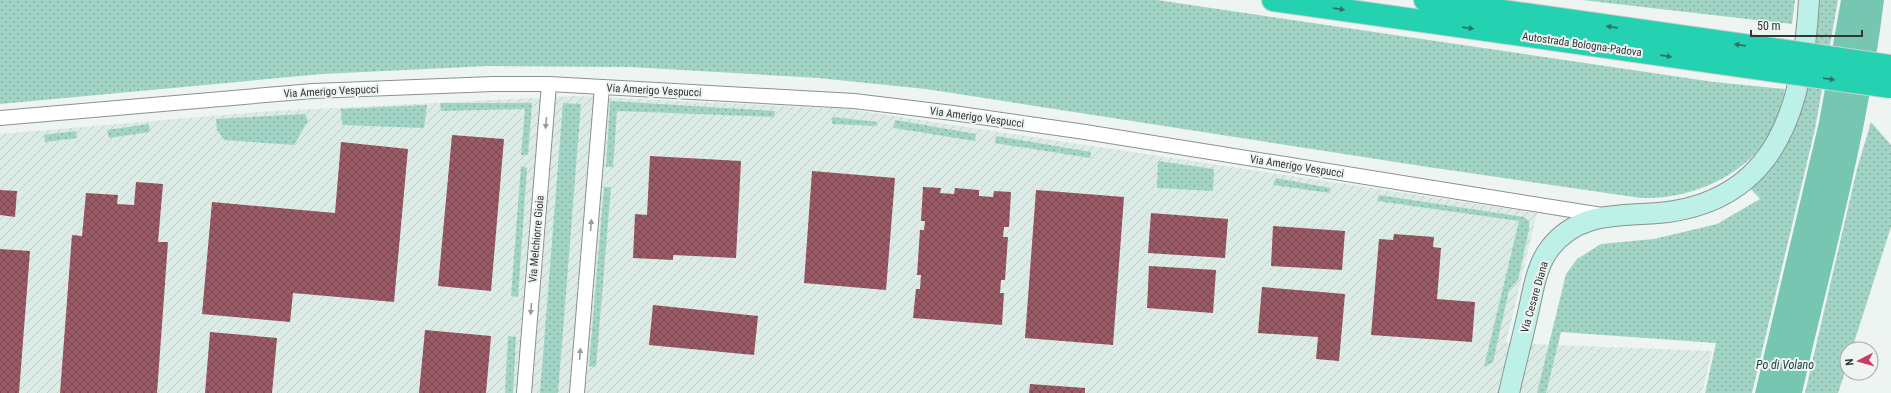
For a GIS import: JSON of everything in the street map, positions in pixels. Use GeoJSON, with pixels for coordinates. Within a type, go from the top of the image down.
{"type":"FeatureCollection","features":[{"type":"Feature","properties":{"kind":"highway","name":"Autostrada Bologna-Padova"},"geometry":{"type":"LineString","coordinates":[[1273,0],[1778,61],[1891,66]]}},
{"type":"Feature","properties":{"kind":"highway","name":"Autostrada Bologna-Padova"},"geometry":{"type":"LineString","coordinates":[[1425,0],[1778,61],[1891,87]]}},
{"type":"Feature","properties":{"kind":"main road","name":"Via Amerigo Vespucci"},"geometry":{"type":"LineString","coordinates":[[1611,216],[1682,209],[1706,202],[1729,191],[1748,177],[1764,161],[1780,137],[1790,116],[1796,95],[1809,0]]}},
{"type":"Feature","properties":{"kind":"main road","name":"Via Cesare Diana"},"geometry":{"type":"LineString","coordinates":[[1509,393],[1538,272],[1543,259],[1550,248],[1562,236],[1577,225],[1592,219],[1611,216]]}},
{"type":"Feature","properties":{"kind":"street","name":"Via Amerigo Vespucci"},"geometry":{"type":"LineString","coordinates":[[0,118],[313,91],[493,84],[549,84],[854,101],[953,112],[1611,216]]}},
{"type":"Feature","properties":{"kind":"street","name":"Via Melchiorre Gioia"},"geometry":{"type":"LineString","coordinates":[[524,393],[549,84]]}},
{"type":"Feature","properties":{"kind":"street"},"geometry":{"type":"LineString","coordinates":[[577,393],[602,87]]}},
{"type":"Feature","properties":{"kind":"shaded area"},"geometry":{"type":"Polygon","coordinates":[[[0,0],[1157,0],[1714,82],[1785,89],[1780,109],[1772,129],[1764,143],[1754,155],[1742,165],[1715,182],[1686,193],[1667,197],[1641,198],[1428,167],[926,89],[818,78],[631,67],[488,66],[322,74],[0,104],[0,0]]]}},
{"type":"Feature","properties":{"kind":"shaded area"},"geometry":{"type":"Polygon","coordinates":[[[1582,0],[1795,0],[1792,24],[1582,0]]]}},
{"type":"Feature","properties":{"kind":"shaded area"},"geometry":{"type":"Polygon","coordinates":[[[1817,0],[1838,0],[1815,129],[1752,393],[1705,393],[1716,343],[1561,332],[1546,393],[1537,393],[1566,274],[1577,259],[1601,244],[1654,239],[1717,224],[1760,199],[1750,188],[1778,160],[1788,142],[1802,103],[1810,62],[1817,0]]]}},
{"type":"Feature","properties":{"kind":"shaded area"},"geometry":{"type":"Polygon","coordinates":[[[574,96],[847,109],[1537,213],[1506,343],[1712,351],[1702,393],[0,393],[0,134],[272,111],[574,96]]]}},
{"type":"Feature","properties":{"kind":"shaded area"},"geometry":{"type":"Polygon","coordinates":[[[610,101],[775,111],[774,117],[617,111],[613,167],[606,167],[610,101]]]}},
{"type":"Feature","properties":{"kind":"shaded area"},"geometry":{"type":"Polygon","coordinates":[[[440,103],[532,103],[528,155],[521,155],[525,109],[441,111],[440,103]]]}},
{"type":"Feature","properties":{"kind":"shaded area"},"geometry":{"type":"Polygon","coordinates":[[[563,103],[581,104],[558,393],[540,393],[563,103]]]}},
{"type":"Feature","properties":{"kind":"shaded area"},"geometry":{"type":"Polygon","coordinates":[[[427,105],[424,128],[342,125],[341,109],[427,105]]]}},
{"type":"Feature","properties":{"kind":"shaded area"},"geometry":{"type":"Polygon","coordinates":[[[305,114],[308,121],[294,145],[224,140],[217,130],[216,119],[305,114]]]}},
{"type":"Feature","properties":{"kind":"shaded area"},"geometry":{"type":"Polygon","coordinates":[[[832,117],[878,122],[877,126],[832,124],[832,117]]]}},
{"type":"Feature","properties":{"kind":"shaded area"},"geometry":{"type":"Polygon","coordinates":[[[895,120],[976,134],[975,141],[894,128],[895,120]]]}},
{"type":"Feature","properties":{"kind":"shaded area"},"geometry":{"type":"Polygon","coordinates":[[[1871,122],[1891,145],[1891,227],[1855,341],[1839,341],[1839,381],[1842,381],[1838,393],[1805,393],[1857,169],[1871,122]]]}},
{"type":"Feature","properties":{"kind":"shaded area"},"geometry":{"type":"Polygon","coordinates":[[[149,124],[150,132],[109,138],[107,130],[149,124]]]}},
{"type":"Feature","properties":{"kind":"shaded area"},"geometry":{"type":"Polygon","coordinates":[[[76,131],[77,138],[45,142],[44,135],[76,131]]]}},
{"type":"Feature","properties":{"kind":"shaded area"},"geometry":{"type":"Polygon","coordinates":[[[996,136],[1091,152],[1090,158],[995,143],[996,136]]]}},
{"type":"Feature","properties":{"kind":"shaded area"},"geometry":{"type":"Polygon","coordinates":[[[1158,161],[1214,169],[1213,191],[1157,188],[1158,161]]]}},
{"type":"Feature","properties":{"kind":"shaded area"},"geometry":{"type":"Polygon","coordinates":[[[521,166],[527,168],[518,297],[511,296],[521,166]]]}},
{"type":"Feature","properties":{"kind":"shaded area"},"geometry":{"type":"Polygon","coordinates":[[[1276,178],[1330,188],[1330,193],[1273,185],[1276,178]]]}},
{"type":"Feature","properties":{"kind":"shaded area"},"geometry":{"type":"Polygon","coordinates":[[[604,187],[611,187],[596,367],[589,366],[604,187]]]}},
{"type":"Feature","properties":{"kind":"shaded area"},"geometry":{"type":"Polygon","coordinates":[[[1379,195],[1524,217],[1529,221],[1529,229],[1518,280],[1509,290],[1493,362],[1484,367],[1519,221],[1377,201],[1379,195]]]}},
{"type":"Feature","properties":{"kind":"shaded area"},"geometry":{"type":"Polygon","coordinates":[[[508,336],[516,337],[513,393],[505,393],[508,336]]]}},
{"type":"Feature","properties":{"kind":"water","name":"Po di Volano"},"geometry":{"type":"Polygon","coordinates":[[[1841,0],[1884,0],[1869,99],[1859,149],[1802,393],[1755,393],[1819,122],[1841,0]]]}},
{"type":"Feature","properties":{"kind":"building"},"geometry":{"type":"Polygon","coordinates":[[[452,135],[504,139],[491,291],[438,286],[452,135]]]}},
{"type":"Feature","properties":{"kind":"building"},"geometry":{"type":"Polygon","coordinates":[[[341,142],[408,149],[394,302],[293,293],[290,322],[202,314],[212,202],[335,213],[341,142]]]}},
{"type":"Feature","properties":{"kind":"building"},"geometry":{"type":"Polygon","coordinates":[[[650,156],[741,161],[736,258],[673,255],[673,260],[633,258],[635,214],[647,215],[650,156]]]}},
{"type":"Feature","properties":{"kind":"building"},"geometry":{"type":"Polygon","coordinates":[[[812,171],[895,178],[886,290],[804,283],[812,171]]]}},
{"type":"Feature","properties":{"kind":"building"},"geometry":{"type":"Polygon","coordinates":[[[136,182],[163,184],[158,242],[168,242],[157,393],[60,393],[72,235],[82,236],[86,193],[118,195],[117,204],[134,205],[136,182]]]}},
{"type":"Feature","properties":{"kind":"building"},"geometry":{"type":"Polygon","coordinates":[[[923,187],[941,188],[940,193],[954,194],[955,188],[979,190],[979,196],[993,197],[994,191],[1011,192],[1009,227],[1004,227],[1003,237],[1008,237],[1005,280],[1001,280],[1000,293],[1004,293],[1002,325],[913,318],[916,289],[920,289],[921,275],[917,275],[920,230],[924,230],[925,221],[921,221],[923,187]]]}},
{"type":"Feature","properties":{"kind":"building"},"geometry":{"type":"Polygon","coordinates":[[[0,190],[17,191],[15,217],[0,215],[0,190]]]}},
{"type":"Feature","properties":{"kind":"building"},"geometry":{"type":"Polygon","coordinates":[[[1036,190],[1124,197],[1113,345],[1025,338],[1036,190]]]}},
{"type":"Feature","properties":{"kind":"building"},"geometry":{"type":"Polygon","coordinates":[[[1151,213],[1228,219],[1225,258],[1148,253],[1151,213]]]}},
{"type":"Feature","properties":{"kind":"building"},"geometry":{"type":"Polygon","coordinates":[[[1273,226],[1345,231],[1342,270],[1271,266],[1273,226]]]}},
{"type":"Feature","properties":{"kind":"building"},"geometry":{"type":"Polygon","coordinates":[[[1394,234],[1434,237],[1433,247],[1441,248],[1437,299],[1475,302],[1472,342],[1371,335],[1379,239],[1393,240],[1394,234]]]}},
{"type":"Feature","properties":{"kind":"building"},"geometry":{"type":"Polygon","coordinates":[[[0,249],[30,251],[19,393],[0,393],[0,249]]]}},
{"type":"Feature","properties":{"kind":"building"},"geometry":{"type":"Polygon","coordinates":[[[1149,266],[1216,270],[1213,313],[1147,308],[1149,266]]]}},
{"type":"Feature","properties":{"kind":"building"},"geometry":{"type":"Polygon","coordinates":[[[1262,287],[1345,294],[1339,361],[1316,359],[1318,337],[1258,333],[1262,287]]]}},
{"type":"Feature","properties":{"kind":"building"},"geometry":{"type":"Polygon","coordinates":[[[653,305],[758,316],[754,355],[649,345],[653,305]]]}},
{"type":"Feature","properties":{"kind":"building"},"geometry":{"type":"Polygon","coordinates":[[[425,330],[491,336],[486,393],[419,393],[425,330]]]}},
{"type":"Feature","properties":{"kind":"building"},"geometry":{"type":"Polygon","coordinates":[[[210,332],[277,338],[272,393],[205,393],[210,332]]]}},
{"type":"Feature","properties":{"kind":"building"},"geometry":{"type":"Polygon","coordinates":[[[1030,384],[1085,388],[1085,393],[1029,393],[1030,384]]]}}]}
